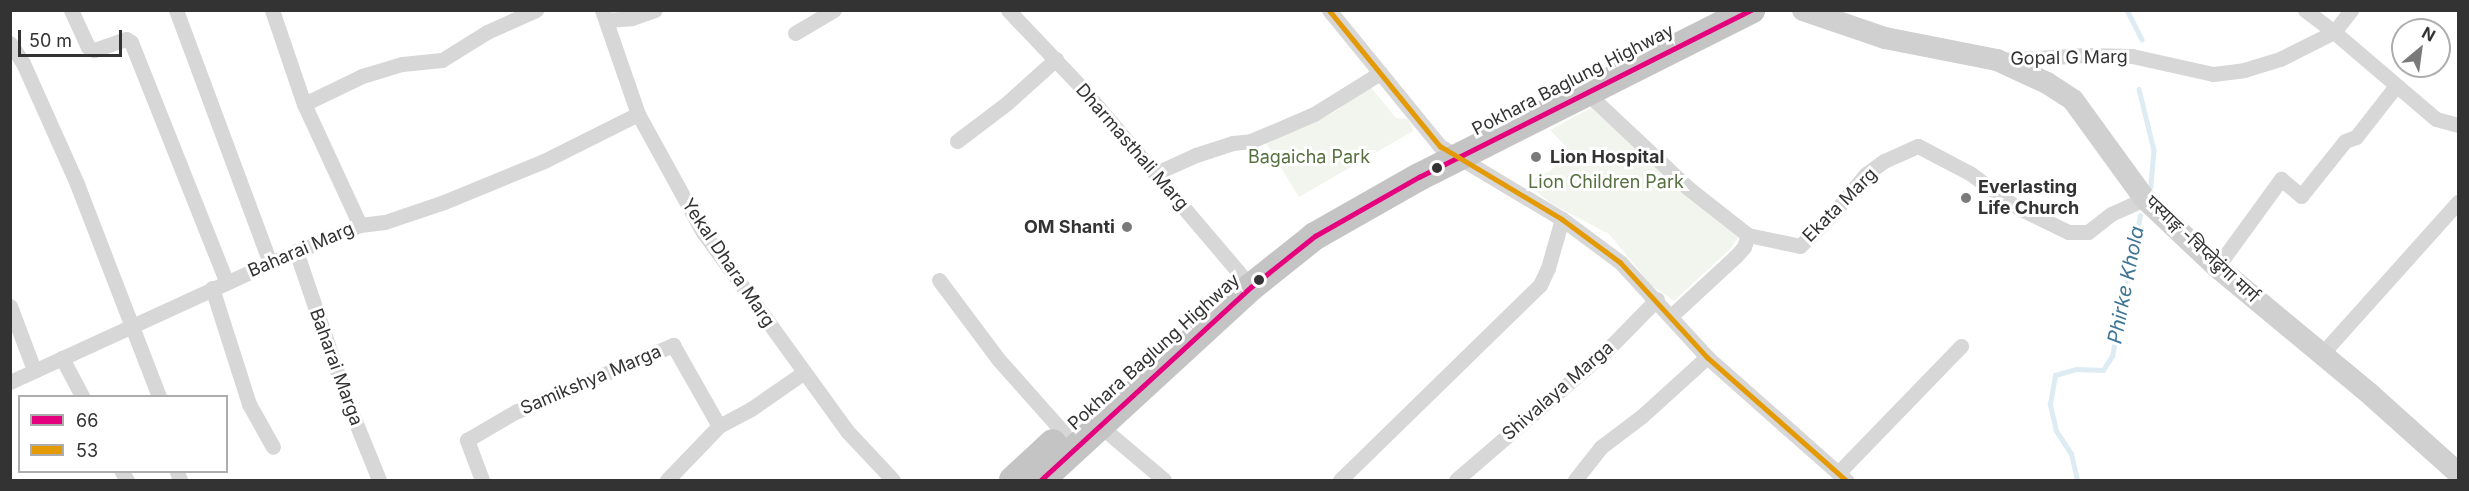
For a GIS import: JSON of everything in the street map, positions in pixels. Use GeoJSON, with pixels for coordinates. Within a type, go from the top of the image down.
{"type":"FeatureCollection","features":[{"type":"Feature","properties":{"kind":"highway","name":"Pokhara Baglung Highway"},"geometry":{"type":"LineString","coordinates":[[1041,480],[1093,420],[1245,281],[1388,193],[1449,152],[1711,10]]}},
{"type":"Feature","properties":{"kind":"highway","name":"Pokhara Baglung Highway"},"geometry":{"type":"LineString","coordinates":[[1449,152],[1588,94],[1751,10]]}},
{"type":"Feature","properties":{"kind":"highway","name":"Pokhara Baglung Highway"},"geometry":{"type":"LineString","coordinates":[[1013,480],[1064,433],[1093,420]]}},
{"type":"Feature","properties":{"kind":"main road","name":"पस्याङ्ग -चिप्लेढुंगा मार्ग"},"geometry":{"type":"LineString","coordinates":[[1803,10],[1885,38],[1997,60],[2047,82],[2073,100],[2145,199],[2217,267],[2328,359],[2458,473]]}},
{"type":"Feature","properties":{"kind":"street"},"geometry":{"type":"LineString","coordinates":[[71,10],[88,48],[94,50],[126,39],[131,42],[219,285],[249,404],[273,447]]}},
{"type":"Feature","properties":{"kind":"street"},"geometry":{"type":"LineString","coordinates":[[176,10],[270,262]]}},
{"type":"Feature","properties":{"kind":"street"},"geometry":{"type":"LineString","coordinates":[[272,10],[304,104],[360,225]]}},
{"type":"Feature","properties":{"kind":"street"},"geometry":{"type":"LineString","coordinates":[[304,104],[363,76],[402,64],[442,60],[488,32],[536,10]]}},
{"type":"Feature","properties":{"kind":"street","name":"Yekal Dhara Marg"},"geometry":{"type":"LineString","coordinates":[[655,10],[632,18],[604,15],[638,114],[703,232],[847,431],[893,480]]}},
{"type":"Feature","properties":{"kind":"street"},"geometry":{"type":"LineString","coordinates":[[795,33],[834,10]]}},
{"type":"Feature","properties":{"kind":"street","name":"Dharmasthali Marg"},"geometry":{"type":"LineString","coordinates":[[1008,10],[1056,59],[1156,173],[1245,281]]}},
{"type":"Feature","properties":{"kind":"street"},"geometry":{"type":"LineString","coordinates":[[1329,10],[1449,152],[1562,219],[1620,262],[1657,299],[1707,357],[1842,477],[1960,346]]}},
{"type":"Feature","properties":{"kind":"street"},"geometry":{"type":"LineString","coordinates":[[2305,10],[2436,119],[2458,125]]}},
{"type":"Feature","properties":{"kind":"street"},"geometry":{"type":"LineString","coordinates":[[2334,32],[2351,10]]}},
{"type":"Feature","properties":{"kind":"street","name":"Gopal G Marg"},"geometry":{"type":"LineString","coordinates":[[1997,60],[2086,55],[2132,56],[2213,74],[2244,70],[2280,59],[2334,32]]}},
{"type":"Feature","properties":{"kind":"street"},"geometry":{"type":"LineString","coordinates":[[10,43],[17,66],[78,184],[159,395]]}},
{"type":"Feature","properties":{"kind":"street"},"geometry":{"type":"LineString","coordinates":[[957,141],[1007,103],[1056,59]]}},
{"type":"Feature","properties":{"kind":"street"},"geometry":{"type":"LineString","coordinates":[[1156,173],[1196,155],[1233,143],[1251,141],[1314,114],[1380,73]]}},
{"type":"Feature","properties":{"kind":"street"},"geometry":{"type":"LineString","coordinates":[[2217,267],[2281,179],[2301,196],[2345,141],[2356,137],[2395,87]]}},
{"type":"Feature","properties":{"kind":"street","name":"Ekata Marg"},"geometry":{"type":"LineString","coordinates":[[1588,94],[1688,188],[1748,235],[1800,246],[1836,210],[1866,174],[1884,161],[1918,146],[1971,174],[2013,205],[2068,232],[2088,232],[2111,214],[2145,199]]}},
{"type":"Feature","properties":{"kind":"street","name":"Baharai Marg"},"geometry":{"type":"LineString","coordinates":[[10,382],[270,262],[360,225],[385,222],[444,202],[544,161],[638,114]]}},
{"type":"Feature","properties":{"kind":"street"},"geometry":{"type":"LineString","coordinates":[[2328,359],[2328,347],[2458,202]]}},
{"type":"Feature","properties":{"kind":"street"},"geometry":{"type":"LineString","coordinates":[[1340,480],[1540,285],[1562,219]]}},
{"type":"Feature","properties":{"kind":"street"},"geometry":{"type":"LineString","coordinates":[[1671,316],[1736,256],[1744,247],[1748,235]]}},
{"type":"Feature","properties":{"kind":"street","name":"Baharai Marga"},"geometry":{"type":"LineString","coordinates":[[296,252],[347,400],[379,480]]}},
{"type":"Feature","properties":{"kind":"street"},"geometry":{"type":"LineString","coordinates":[[939,279],[998,359],[1064,433]]}},
{"type":"Feature","properties":{"kind":"street","name":"Shivalaya Marga"},"geometry":{"type":"LineString","coordinates":[[1456,480],[1605,352],[1657,299]]}},
{"type":"Feature","properties":{"kind":"street"},"geometry":{"type":"LineString","coordinates":[[10,306],[34,370]]}},
{"type":"Feature","properties":{"kind":"street","name":"Samikshya Marga"},"geometry":{"type":"LineString","coordinates":[[482,480],[467,440],[514,412],[673,345],[719,426]]}},
{"type":"Feature","properties":{"kind":"street"},"geometry":{"type":"LineString","coordinates":[[1575,480],[1601,447],[1642,416],[1707,357]]}},
{"type":"Feature","properties":{"kind":"street"},"geometry":{"type":"LineString","coordinates":[[62,358],[81,395]]}},
{"type":"Feature","properties":{"kind":"street"},"geometry":{"type":"LineString","coordinates":[[667,480],[719,426],[752,409],[803,373]]}},
{"type":"Feature","properties":{"kind":"street"},"geometry":{"type":"LineString","coordinates":[[1093,420],[1164,480]]}},
{"type":"Feature","properties":{"kind":"green space","name":"Bagaicha Park"},"geometry":{"type":"Polygon","coordinates":[[[1370,86],[1396,118],[1408,119],[1413,131],[1299,197],[1266,143],[1334,112],[1370,86]]]}},
{"type":"Feature","properties":{"kind":"green space","name":"Lion Children Park"},"geometry":{"type":"Polygon","coordinates":[[[1591,108],[1645,156],[1669,182],[1740,235],[1730,249],[1674,301],[1651,285],[1609,234],[1552,204],[1525,183],[1550,171],[1571,152],[1550,130],[1591,108]]]}},
{"type":"Feature","properties":{"kind":"waterway","name":"Phirke Khola"},"geometry":{"type":"LineString","coordinates":[[2127,10],[2142,39]]}},
{"type":"Feature","properties":{"kind":"waterway","name":"Phirke Khola"},"geometry":{"type":"LineString","coordinates":[[2139,89],[2154,150],[2151,187]]}},
{"type":"Feature","properties":{"kind":"waterway","name":"Phirke Khola"},"geometry":{"type":"LineString","coordinates":[[2077,480],[2071,454],[2056,431],[2050,404],[2055,375],[2076,369],[2103,370],[2112,356],[2140,216]]}},
{"type":"Feature","properties":{"kind":"transit line","name":"53"},"geometry":{"type":"LineString","coordinates":[[1329,10],[1440,146],[1562,219],[1620,262],[1707,357],[1846,480]]}},
{"type":"Feature","properties":{"kind":"transit line","name":"66"},"geometry":{"type":"LineString","coordinates":[[1041,480],[1251,287],[1315,236],[1419,177],[1751,10]]}},
{"type":"Feature","properties":{"kind":"place","name":"Lion Hospital"},"geometry":{"type":"Point","coordinates":[1536,157]}},
{"type":"Feature","properties":{"kind":"place","name":"Everlasting Life Church"},"geometry":{"type":"Point","coordinates":[1966,198]}},
{"type":"Feature","properties":{"kind":"place","name":"OM Shanti"},"geometry":{"type":"Point","coordinates":[1127,227]}}]}
